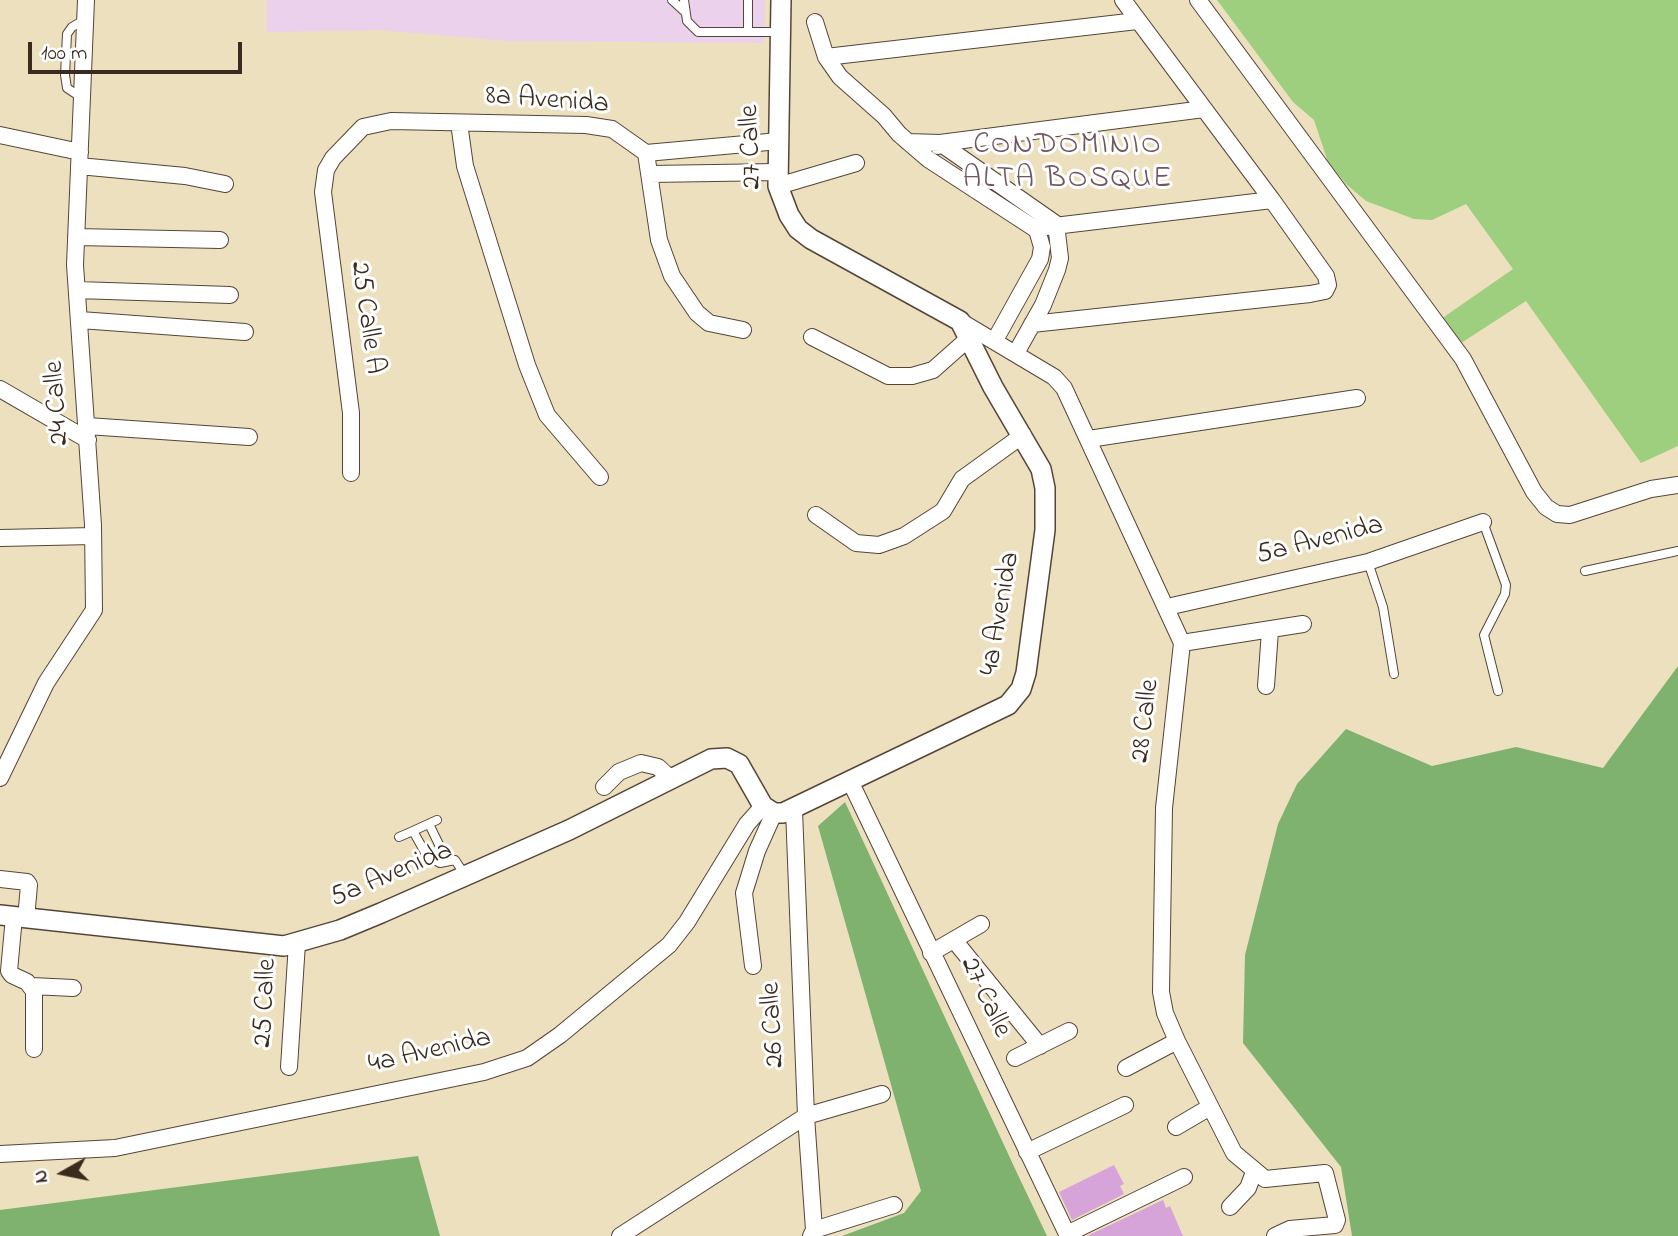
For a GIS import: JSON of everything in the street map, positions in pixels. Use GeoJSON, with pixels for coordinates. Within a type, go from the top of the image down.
{"type":"FeatureCollection","features":[{"type":"Feature","properties":{"kind":"street","name":"24 Calle"},"geometry":{"type":"LineString","coordinates":[[0,778],[46,683],[93,610],[93,536],[76,237],[86,0]]}},
{"type":"Feature","properties":{"kind":"street","name":"27 Calle"},"geometry":{"type":"LineString","coordinates":[[781,0],[778,179],[783,202],[798,229],[960,321]]}},
{"type":"Feature","properties":{"kind":"street"},"geometry":{"type":"LineString","coordinates":[[1031,324],[1325,291],[1326,276],[1123,0]]}},
{"type":"Feature","properties":{"kind":"street"},"geometry":{"type":"LineString","coordinates":[[1198,0],[1463,359],[1534,492],[1546,507],[1557,514],[1570,515],[1651,489],[1678,485]]}},
{"type":"Feature","properties":{"kind":"street"},"geometry":{"type":"LineString","coordinates":[[826,57],[1137,21]]}},
{"type":"Feature","properties":{"kind":"street"},"geometry":{"type":"LineString","coordinates":[[816,22],[826,57],[840,77],[908,142],[928,159],[1037,230],[1042,247],[1040,259],[995,340]]}},
{"type":"Feature","properties":{"kind":"street"},"geometry":{"type":"LineString","coordinates":[[908,142],[940,143],[1204,109]]}},
{"type":"Feature","properties":{"kind":"street","name":"8a Avenida"},"geometry":{"type":"LineString","coordinates":[[326,170],[342,146],[363,127],[391,121],[612,129],[646,153]]}},
{"type":"Feature","properties":{"kind":"street"},"geometry":{"type":"LineString","coordinates":[[459,123],[466,166],[527,365],[547,415],[600,477]]}},
{"type":"Feature","properties":{"kind":"street"},"geometry":{"type":"LineString","coordinates":[[0,135],[80,159],[225,184]]}},
{"type":"Feature","properties":{"kind":"street"},"geometry":{"type":"LineString","coordinates":[[743,330],[709,323],[688,301],[672,276],[659,240],[646,153],[779,141]]}},
{"type":"Feature","properties":{"kind":"street"},"geometry":{"type":"LineString","coordinates":[[928,159],[940,143]]}},
{"type":"Feature","properties":{"kind":"street"},"geometry":{"type":"LineString","coordinates":[[940,143],[1056,224],[1060,258],[1052,286],[1016,353]]}},
{"type":"Feature","properties":{"kind":"street"},"geometry":{"type":"LineString","coordinates":[[650,174],[778,179],[856,163]]}},
{"type":"Feature","properties":{"kind":"street","name":"25 Calle A"},"geometry":{"type":"LineString","coordinates":[[326,170],[324,216],[351,413],[351,473]]}},
{"type":"Feature","properties":{"kind":"street"},"geometry":{"type":"LineString","coordinates":[[1037,230],[1056,224],[1272,200]]}},
{"type":"Feature","properties":{"kind":"street"},"geometry":{"type":"LineString","coordinates":[[76,237],[220,240]]}},
{"type":"Feature","properties":{"kind":"street"},"geometry":{"type":"LineString","coordinates":[[77,290],[230,295]]}},
{"type":"Feature","properties":{"kind":"street"},"geometry":{"type":"LineString","coordinates":[[80,320],[245,332]]}},
{"type":"Feature","properties":{"kind":"street","name":"4a Avenida"},"geometry":{"type":"LineString","coordinates":[[0,1154],[115,1148],[484,1072],[527,1058],[560,1035],[669,945],[687,922],[747,824],[768,809],[794,810],[1009,705],[1021,689],[1026,673],[1045,530],[1046,502],[1041,469],[960,321]]}},
{"type":"Feature","properties":{"kind":"street","name":"28 Calle"},"geometry":{"type":"LineString","coordinates":[[960,321],[1054,377],[1064,388],[1182,643],[1164,808],[1159,977],[1165,1013],[1210,1107],[1234,1153],[1259,1176]]}},
{"type":"Feature","properties":{"kind":"street"},"geometry":{"type":"LineString","coordinates":[[812,337],[888,376],[912,376],[933,370],[968,339]]}},
{"type":"Feature","properties":{"kind":"street"},"geometry":{"type":"LineString","coordinates":[[0,389],[88,433],[249,438]]}},
{"type":"Feature","properties":{"kind":"street"},"geometry":{"type":"LineString","coordinates":[[1089,439],[1357,398]]}},
{"type":"Feature","properties":{"kind":"street"},"geometry":{"type":"LineString","coordinates":[[816,515],[856,543],[879,545],[904,536],[943,511],[962,479],[1023,435]]}},
{"type":"Feature","properties":{"kind":"street","name":"5a Avenida"},"geometry":{"type":"LineString","coordinates":[[1167,607],[1368,562],[1483,522]]}},
{"type":"Feature","properties":{"kind":"street"},"geometry":{"type":"LineString","coordinates":[[0,538],[93,536]]}},
{"type":"Feature","properties":{"kind":"street"},"geometry":{"type":"LineString","coordinates":[[1182,643],[1303,624]]}},
{"type":"Feature","properties":{"kind":"street"},"geometry":{"type":"LineString","coordinates":[[1266,686],[1270,631]]}},
{"type":"Feature","properties":{"kind":"street","name":"5a Avenida"},"geometry":{"type":"LineString","coordinates":[[13,917],[284,946],[340,930],[569,830],[707,760],[723,758],[739,764],[768,809]]}},
{"type":"Feature","properties":{"kind":"street"},"geometry":{"type":"LineString","coordinates":[[604,787],[619,772],[641,763],[658,767],[671,779]]}},
{"type":"Feature","properties":{"kind":"street","name":"27 Calle"},"geometry":{"type":"LineString","coordinates":[[851,783],[1067,1235]]}},
{"type":"Feature","properties":{"kind":"street"},"geometry":{"type":"LineString","coordinates":[[753,966],[744,893],[768,809]]}},
{"type":"Feature","properties":{"kind":"street","name":"26 Calle"},"geometry":{"type":"LineString","coordinates":[[794,810],[812,1233]]}},
{"type":"Feature","properties":{"kind":"street"},"geometry":{"type":"LineString","coordinates":[[0,879],[29,885],[13,917],[9,971],[32,986],[73,988]]}},
{"type":"Feature","properties":{"kind":"street"},"geometry":{"type":"LineString","coordinates":[[931,953],[981,925]]}},
{"type":"Feature","properties":{"kind":"street"},"geometry":{"type":"LineString","coordinates":[[954,940],[1040,1046]]}},
{"type":"Feature","properties":{"kind":"street","name":"25 Calle"},"geometry":{"type":"LineString","coordinates":[[289,1067],[297,943]]}},
{"type":"Feature","properties":{"kind":"street"},"geometry":{"type":"LineString","coordinates":[[32,986],[34,1049]]}},
{"type":"Feature","properties":{"kind":"street"},"geometry":{"type":"LineString","coordinates":[[1016,1058],[1069,1031]]}},
{"type":"Feature","properties":{"kind":"street"},"geometry":{"type":"LineString","coordinates":[[1126,1068],[1177,1041]]}},
{"type":"Feature","properties":{"kind":"street"},"geometry":{"type":"LineString","coordinates":[[620,1236],[806,1115],[882,1094]]}},
{"type":"Feature","properties":{"kind":"street"},"geometry":{"type":"LineString","coordinates":[[1027,1152],[1125,1105]]}},
{"type":"Feature","properties":{"kind":"street"},"geometry":{"type":"LineString","coordinates":[[1176,1127],[1210,1107]]}},
{"type":"Feature","properties":{"kind":"street"},"geometry":{"type":"LineString","coordinates":[[1230,1207],[1259,1176],[1325,1173],[1337,1220],[1335,1225],[1290,1229],[1275,1236]]}},
{"type":"Feature","properties":{"kind":"street"},"geometry":{"type":"LineString","coordinates":[[1067,1235],[1184,1177]]}},
{"type":"Feature","properties":{"kind":"street"},"geometry":{"type":"LineString","coordinates":[[812,1233],[894,1205]]}},
{"type":"Feature","properties":{"kind":"lane"},"geometry":{"type":"LineString","coordinates":[[672,0],[684,10]]}},
{"type":"Feature","properties":{"kind":"lane"},"geometry":{"type":"LineString","coordinates":[[684,0],[687,21],[698,32],[780,32]]}},
{"type":"Feature","properties":{"kind":"lane"},"geometry":{"type":"LineString","coordinates":[[748,0],[748,32]]}},
{"type":"Feature","properties":{"kind":"lane"},"geometry":{"type":"LineString","coordinates":[[1483,522],[1506,585],[1505,594],[1484,635],[1498,691]]}},
{"type":"Feature","properties":{"kind":"lane"},"geometry":{"type":"LineString","coordinates":[[1585,571],[1678,551]]}},
{"type":"Feature","properties":{"kind":"lane"},"geometry":{"type":"LineString","coordinates":[[1368,562],[1383,607],[1394,674]]}},
{"type":"Feature","properties":{"kind":"lane"},"geometry":{"type":"LineString","coordinates":[[399,837],[433,822],[447,861]]}},
{"type":"Feature","properties":{"kind":"lane"},"geometry":{"type":"LineString","coordinates":[[413,831],[427,856],[440,863],[447,861],[460,864],[465,875]]}},
{"type":"Feature","properties":{"kind":"shaded area"},"geometry":{"type":"Polygon","coordinates":[[[267,0],[765,0],[764,43],[509,41],[380,30],[267,32],[267,0]]]}},
{"type":"Feature","properties":{"kind":"green space"},"geometry":{"type":"Polygon","coordinates":[[[1217,0],[1678,0],[1678,446],[1641,463],[1526,301],[1458,345],[1441,319],[1513,269],[1466,204],[1432,220],[1414,219],[1366,201],[1346,184],[1328,162],[1314,120],[1293,102],[1217,0]]]}},
{"type":"Feature","properties":{"kind":"green space"},"geometry":{"type":"Polygon","coordinates":[[[1678,666],[1678,1236],[1352,1236],[1341,1167],[1243,1043],[1245,955],[1278,824],[1297,784],[1346,729],[1432,766],[1516,747],[1603,768],[1678,666]]]}},
{"type":"Feature","properties":{"kind":"green space"},"geometry":{"type":"Polygon","coordinates":[[[845,802],[1047,1236],[842,1236],[904,1213],[921,1191],[818,826],[845,802]]]}},
{"type":"Feature","properties":{"kind":"green space"},"geometry":{"type":"Polygon","coordinates":[[[418,1156],[440,1236],[0,1236],[0,1210],[418,1156]]]}},
{"type":"Feature","properties":{"kind":"building"},"geometry":{"type":"Polygon","coordinates":[[[1114,1165],[1124,1184],[1120,1186],[1124,1194],[1072,1220],[1059,1192],[1114,1165]]]}},
{"type":"Feature","properties":{"kind":"building"},"geometry":{"type":"Polygon","coordinates":[[[1163,1200],[1166,1208],[1170,1206],[1183,1236],[1087,1236],[1163,1200]]]}},
{"type":"Feature","properties":{"kind":"district","name":"CONDOMINIO ALTA BOSQUE"},"geometry":{"type":"Point","coordinates":[1068,164]}}]}
